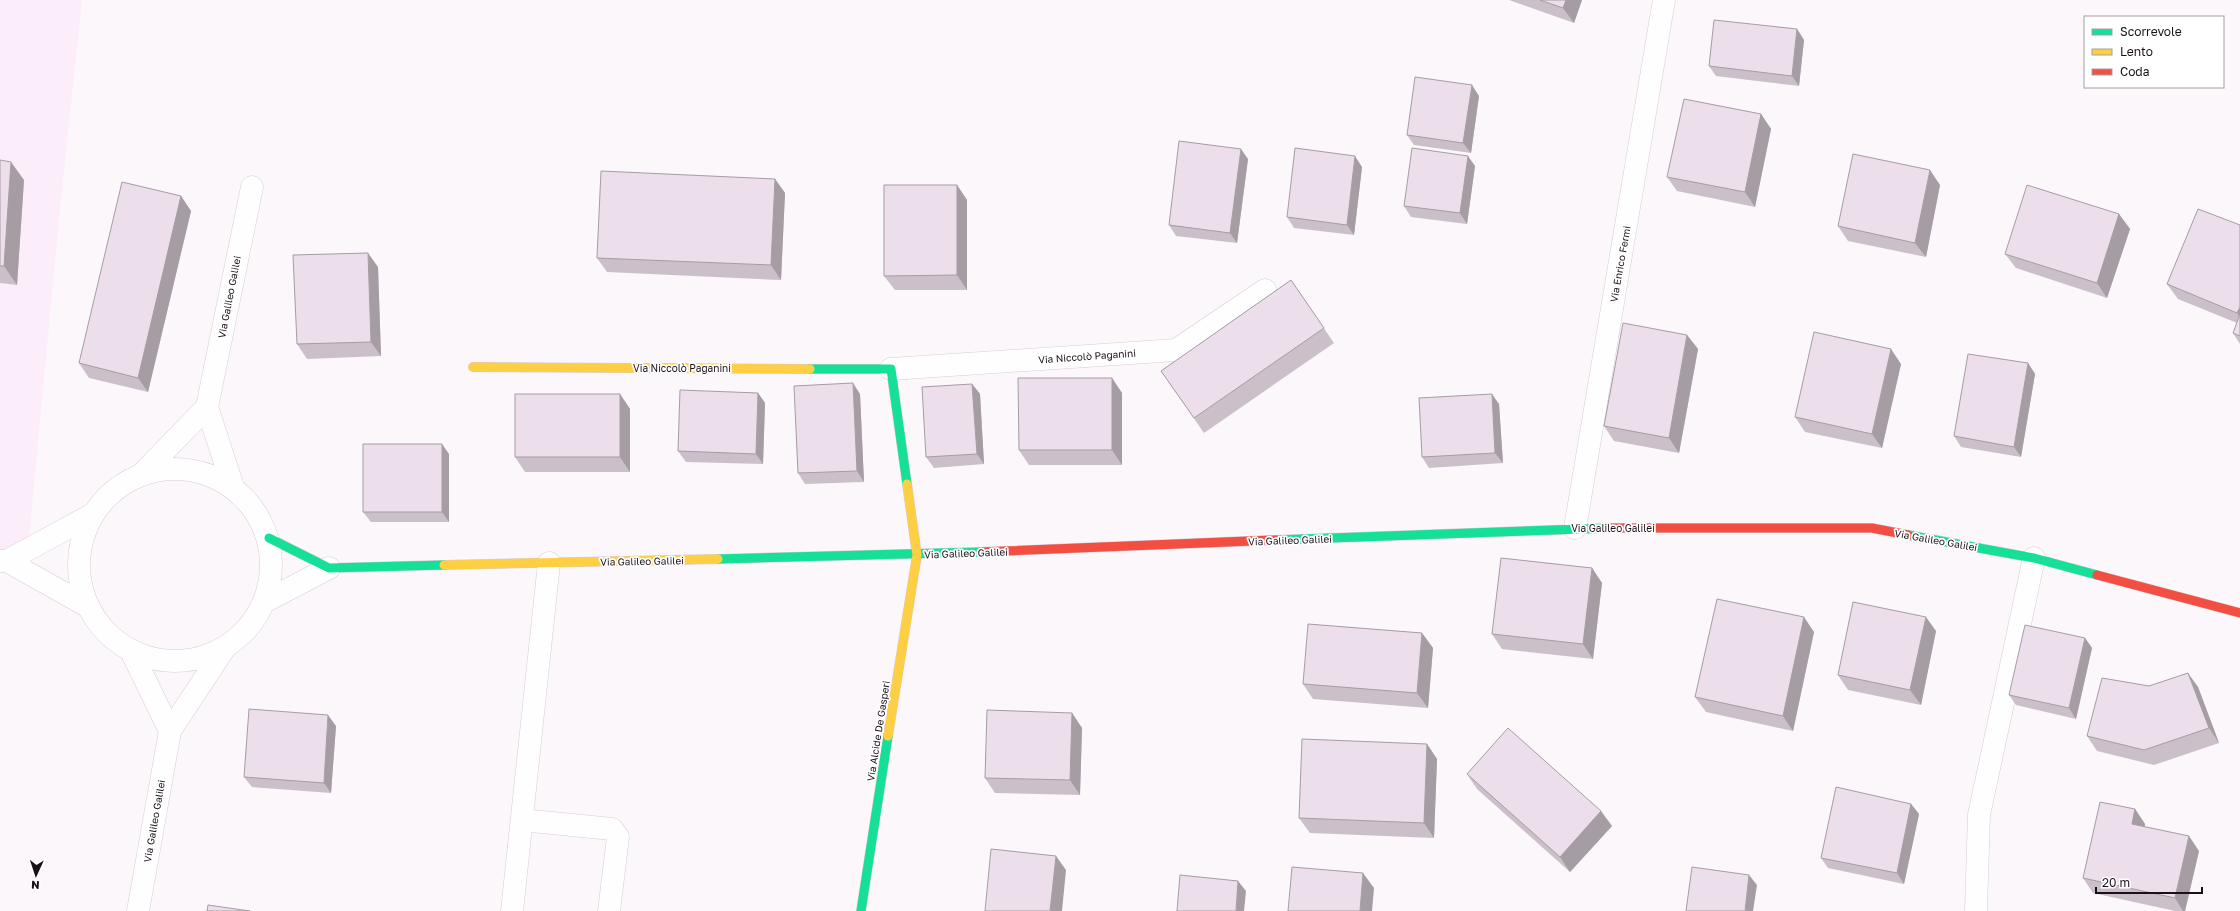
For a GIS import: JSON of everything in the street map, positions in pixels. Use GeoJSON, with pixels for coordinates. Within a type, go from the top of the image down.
{"type":"FeatureCollection","features":[{"type":"Feature","properties":{"kind":"street","name":"Via Enrico Fermi"},"geometry":{"type":"LineString","coordinates":[[1575,528],[1664,0]]}},
{"type":"Feature","properties":{"kind":"street","name":"Via Galileo Galilei"},"geometry":{"type":"LineString","coordinates":[[233,487],[207,407],[252,187]]}},
{"type":"Feature","properties":{"kind":"street","name":"Via Niccolò Paganini"},"geometry":{"type":"LineString","coordinates":[[473,367],[891,369],[1176,350],[1265,290]]}},
{"type":"Feature","properties":{"kind":"street"},"geometry":{"type":"LineString","coordinates":[[891,369],[917,555]]}},
{"type":"Feature","properties":{"kind":"street","name":"Via Galileo Galilei"},"geometry":{"type":"LineString","coordinates":[[142,474],[173,468],[204,472],[233,487],[255,510],[269,538],[272,569],[266,601],[249,629],[224,649],[194,661],[162,661],[131,651],[105,632],[87,606],[78,574],[80,543],[93,514],[114,490],[142,474],[207,407]]}},
{"type":"Feature","properties":{"kind":"street","name":"Via Galileo Galilei"},"geometry":{"type":"LineString","coordinates":[[4,561],[93,514]]}},
{"type":"Feature","properties":{"kind":"street","name":"Via Galileo Galilei"},"geometry":{"type":"LineString","coordinates":[[266,601],[330,568],[917,555],[1575,528],[1872,528],[2034,558],[2240,613]]}},
{"type":"Feature","properties":{"kind":"street","name":"Via Galileo Galilei"},"geometry":{"type":"LineString","coordinates":[[269,538],[330,568]]}},
{"type":"Feature","properties":{"kind":"street","name":"Via Alcide De Gasperi"},"geometry":{"type":"LineString","coordinates":[[861,911],[917,555]]}},
{"type":"Feature","properties":{"kind":"street"},"geometry":{"type":"LineString","coordinates":[[1976,911],[1979,815],[2034,558]]}},
{"type":"Feature","properties":{"kind":"street","name":"Via Galileo Galilei"},"geometry":{"type":"LineString","coordinates":[[4,561],[87,606]]}},
{"type":"Feature","properties":{"kind":"street"},"geometry":{"type":"LineString","coordinates":[[512,911],[549,563]]}},
{"type":"Feature","properties":{"kind":"street","name":"Via Galileo Galilei"},"geometry":{"type":"LineString","coordinates":[[138,911],[170,731],[224,649]]}},
{"type":"Feature","properties":{"kind":"street","name":"Via Galileo Galilei"},"geometry":{"type":"LineString","coordinates":[[131,651],[170,731]]}},
{"type":"Feature","properties":{"kind":"street"},"geometry":{"type":"LineString","coordinates":[[522,820],[612,829],[618,838],[609,911]]}},
{"type":"Feature","properties":{"kind":"shaded area"},"geometry":{"type":"Polygon","coordinates":[[[0,0],[82,0],[61,198],[29,537],[6,551],[0,551],[0,0]]]}},
{"type":"Feature","properties":{"kind":"building"},"geometry":{"type":"Polygon","coordinates":[[[1540,0],[1566,0],[1563,8],[1540,0]]]}},
{"type":"Feature","properties":{"kind":"building"},"geometry":{"type":"Polygon","coordinates":[[[1714,20],[1797,29],[1792,76],[1709,66],[1714,20]]]}},
{"type":"Feature","properties":{"kind":"building"},"geometry":{"type":"Polygon","coordinates":[[[1415,77],[1472,85],[1463,143],[1407,135],[1415,77]]]}},
{"type":"Feature","properties":{"kind":"building"},"geometry":{"type":"Polygon","coordinates":[[[1684,99],[1761,114],[1745,192],[1667,177],[1684,99]]]}},
{"type":"Feature","properties":{"kind":"building"},"geometry":{"type":"Polygon","coordinates":[[[1179,141],[1241,149],[1230,233],[1169,225],[1179,141]]]}},
{"type":"Feature","properties":{"kind":"building"},"geometry":{"type":"Polygon","coordinates":[[[1295,148],[1355,156],[1347,225],[1287,217],[1295,148]]]}},
{"type":"Feature","properties":{"kind":"building"},"geometry":{"type":"Polygon","coordinates":[[[1412,148],[1468,156],[1460,213],[1404,206],[1412,148]]]}},
{"type":"Feature","properties":{"kind":"building"},"geometry":{"type":"Polygon","coordinates":[[[1853,154],[1930,170],[1915,243],[1838,226],[1853,154]]]}},
{"type":"Feature","properties":{"kind":"building"},"geometry":{"type":"Polygon","coordinates":[[[0,160],[11,162],[4,266],[0,266],[0,160]]]}},
{"type":"Feature","properties":{"kind":"building"},"geometry":{"type":"Polygon","coordinates":[[[601,171],[775,179],[771,265],[597,258],[601,171]]]}},
{"type":"Feature","properties":{"kind":"building"},"geometry":{"type":"Polygon","coordinates":[[[122,182],[181,196],[138,378],[79,363],[122,182]]]}},
{"type":"Feature","properties":{"kind":"building"},"geometry":{"type":"Polygon","coordinates":[[[884,185],[957,185],[957,275],[884,276],[884,185]]]}},
{"type":"Feature","properties":{"kind":"building"},"geometry":{"type":"Polygon","coordinates":[[[2027,185],[2119,214],[2097,283],[2005,254],[2027,185]]]}},
{"type":"Feature","properties":{"kind":"building"},"geometry":{"type":"Polygon","coordinates":[[[2198,209],[2240,225],[2240,307],[2237,313],[2167,284],[2198,209]]]}},
{"type":"Feature","properties":{"kind":"building"},"geometry":{"type":"Polygon","coordinates":[[[368,253],[371,342],[297,344],[293,255],[368,253]]]}},
{"type":"Feature","properties":{"kind":"building"},"geometry":{"type":"Polygon","coordinates":[[[1291,280],[1324,328],[1194,418],[1161,371],[1291,280]]]}},
{"type":"Feature","properties":{"kind":"building"},"geometry":{"type":"Polygon","coordinates":[[[2240,314],[2240,336],[2233,333],[2240,314]]]}},
{"type":"Feature","properties":{"kind":"building"},"geometry":{"type":"Polygon","coordinates":[[[1623,323],[1687,335],[1669,438],[1604,426],[1623,323]]]}},
{"type":"Feature","properties":{"kind":"building"},"geometry":{"type":"Polygon","coordinates":[[[1814,332],[1891,349],[1872,434],[1795,417],[1814,332]]]}},
{"type":"Feature","properties":{"kind":"building"},"geometry":{"type":"Polygon","coordinates":[[[1968,354],[2028,363],[2014,447],[1954,436],[1968,354]]]}},
{"type":"Feature","properties":{"kind":"building"},"geometry":{"type":"Polygon","coordinates":[[[1018,378],[1112,378],[1112,450],[1019,450],[1018,378]]]}},
{"type":"Feature","properties":{"kind":"building"},"geometry":{"type":"Polygon","coordinates":[[[853,383],[857,471],[798,473],[794,386],[853,383]]]}},
{"type":"Feature","properties":{"kind":"building"},"geometry":{"type":"Polygon","coordinates":[[[972,384],[977,454],[926,457],[922,387],[972,384]]]}},
{"type":"Feature","properties":{"kind":"building"},"geometry":{"type":"Polygon","coordinates":[[[680,390],[758,393],[756,454],[678,451],[680,390]]]}},
{"type":"Feature","properties":{"kind":"building"},"geometry":{"type":"Polygon","coordinates":[[[515,394],[620,394],[620,457],[515,457],[515,394]]]}},
{"type":"Feature","properties":{"kind":"building"},"geometry":{"type":"Polygon","coordinates":[[[1492,394],[1495,453],[1422,457],[1419,398],[1492,394]]]}},
{"type":"Feature","properties":{"kind":"building"},"geometry":{"type":"Polygon","coordinates":[[[363,444],[442,444],[442,512],[363,512],[363,444]]]}},
{"type":"Feature","properties":{"kind":"building"},"geometry":{"type":"Polygon","coordinates":[[[1501,558],[1592,568],[1583,644],[1492,634],[1501,558]]]}},
{"type":"Feature","properties":{"kind":"building"},"geometry":{"type":"Polygon","coordinates":[[[1717,599],[1804,617],[1783,716],[1695,697],[1717,599]]]}},
{"type":"Feature","properties":{"kind":"building"},"geometry":{"type":"Polygon","coordinates":[[[1853,602],[1926,617],[1910,690],[1838,675],[1853,602]]]}},
{"type":"Feature","properties":{"kind":"building"},"geometry":{"type":"Polygon","coordinates":[[[1308,624],[1422,633],[1417,693],[1303,684],[1308,624]]]}},
{"type":"Feature","properties":{"kind":"building"},"geometry":{"type":"Polygon","coordinates":[[[2025,625],[2085,638],[2069,708],[2009,695],[2025,625]]]}},
{"type":"Feature","properties":{"kind":"building"},"geometry":{"type":"Polygon","coordinates":[[[2188,673],[2209,728],[2144,750],[2087,736],[2102,678],[2149,686],[2188,673]]]}},
{"type":"Feature","properties":{"kind":"building"},"geometry":{"type":"Polygon","coordinates":[[[249,709],[328,715],[324,783],[244,777],[249,709]]]}},
{"type":"Feature","properties":{"kind":"building"},"geometry":{"type":"Polygon","coordinates":[[[987,710],[1072,713],[1070,780],[985,778],[987,710]]]}},
{"type":"Feature","properties":{"kind":"building"},"geometry":{"type":"Polygon","coordinates":[[[1508,728],[1601,811],[1560,857],[1467,774],[1508,728]]]}},
{"type":"Feature","properties":{"kind":"building"},"geometry":{"type":"Polygon","coordinates":[[[1302,739],[1427,744],[1424,823],[1299,818],[1302,739]]]}},
{"type":"Feature","properties":{"kind":"building"},"geometry":{"type":"Polygon","coordinates":[[[1836,787],[1911,804],[1897,873],[1821,858],[1836,787]]]}},
{"type":"Feature","properties":{"kind":"building"},"geometry":{"type":"Polygon","coordinates":[[[2100,802],[2135,809],[2132,824],[2189,836],[2175,898],[2083,878],[2100,802]]]}},
{"type":"Feature","properties":{"kind":"building"},"geometry":{"type":"Polygon","coordinates":[[[991,849],[1056,856],[1050,911],[985,911],[991,849]]]}},
{"type":"Feature","properties":{"kind":"building"},"geometry":{"type":"Polygon","coordinates":[[[1292,867],[1363,873],[1360,911],[1288,911],[1292,867]]]}},
{"type":"Feature","properties":{"kind":"building"},"geometry":{"type":"Polygon","coordinates":[[[1692,867],[1749,875],[1745,911],[1686,911],[1692,867]]]}},
{"type":"Feature","properties":{"kind":"building"},"geometry":{"type":"Polygon","coordinates":[[[1180,875],[1238,881],[1236,911],[1177,911],[1180,875]]]}},
{"type":"Feature","properties":{"kind":"building"},"geometry":{"type":"Polygon","coordinates":[[[208,905],[250,911],[207,911],[208,905]]]}},
{"type":"Feature","properties":{"kind":"traffic: fast"},"geometry":{"type":"LineString","coordinates":[[810,369],[891,369],[907,484]]}},
{"type":"Feature","properties":{"kind":"traffic: fast"},"geometry":{"type":"LineString","coordinates":[[1275,540],[1610,528]]}},
{"type":"Feature","properties":{"kind":"traffic: fast"},"geometry":{"type":"LineString","coordinates":[[1908,535],[2034,558],[2097,575]]}},
{"type":"Feature","properties":{"kind":"traffic: fast"},"geometry":{"type":"LineString","coordinates":[[269,538],[329,568],[444,565]]}},
{"type":"Feature","properties":{"kind":"traffic: fast"},"geometry":{"type":"LineString","coordinates":[[718,559],[981,552]]}},
{"type":"Feature","properties":{"kind":"traffic: fast"},"geometry":{"type":"LineString","coordinates":[[861,911],[888,736]]}},
{"type":"Feature","properties":{"kind":"traffic: slow"},"geometry":{"type":"LineString","coordinates":[[473,367],[810,369]]}},
{"type":"Feature","properties":{"kind":"traffic: slow"},"geometry":{"type":"LineString","coordinates":[[888,736],[917,555],[907,484]]}},
{"type":"Feature","properties":{"kind":"traffic: slow"},"geometry":{"type":"LineString","coordinates":[[444,565],[718,559]]}},
{"type":"Feature","properties":{"kind":"traffic: jam"},"geometry":{"type":"LineString","coordinates":[[1610,528],[1872,528],[1908,535]]}},
{"type":"Feature","properties":{"kind":"traffic: jam"},"geometry":{"type":"LineString","coordinates":[[981,552],[1275,540]]}},
{"type":"Feature","properties":{"kind":"traffic: jam"},"geometry":{"type":"LineString","coordinates":[[2097,575],[2240,613]]}}]}
